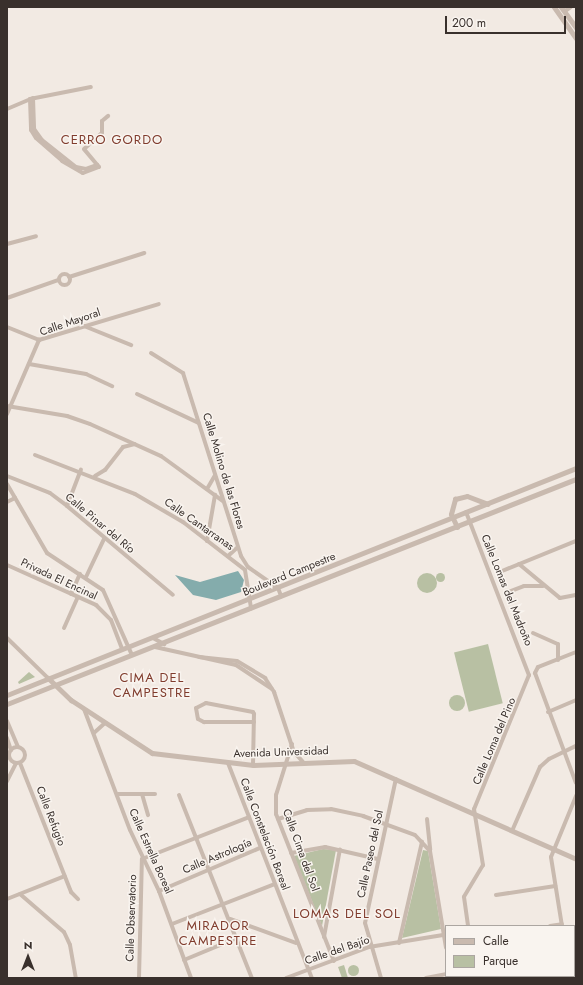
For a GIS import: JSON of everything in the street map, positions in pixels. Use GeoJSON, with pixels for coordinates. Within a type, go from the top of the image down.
{"type":"FeatureCollection","features":[{"type":"Feature","properties":{"kind":"street"},"geometry":{"type":"LineString","coordinates":[[554,7],[576,38]]}},
{"type":"Feature","properties":{"kind":"street"},"geometry":{"type":"LineString","coordinates":[[571,7],[563,9],[576,28]]}},
{"type":"Feature","properties":{"kind":"street"},"geometry":{"type":"LineString","coordinates":[[7,109],[31,99],[91,87]]}},
{"type":"Feature","properties":{"kind":"street"},"geometry":{"type":"LineString","coordinates":[[31,99],[37,135],[64,159],[83,171],[98,166],[84,148],[102,132],[102,121],[108,116]]}},
{"type":"Feature","properties":{"kind":"street"},"geometry":{"type":"LineString","coordinates":[[7,244],[36,236]]}},
{"type":"Feature","properties":{"kind":"street"},"geometry":{"type":"LineString","coordinates":[[58,280],[65,284],[69,278],[144,253]]}},
{"type":"Feature","properties":{"kind":"street"},"geometry":{"type":"LineString","coordinates":[[7,298],[58,280],[62,273],[69,278]]}},
{"type":"Feature","properties":{"kind":"street","name":"Calle Mayoral"},"geometry":{"type":"LineString","coordinates":[[7,414],[9,406],[39,340],[159,304]]}},
{"type":"Feature","properties":{"kind":"street"},"geometry":{"type":"LineString","coordinates":[[84,326],[132,345]]}},
{"type":"Feature","properties":{"kind":"street"},"geometry":{"type":"LineString","coordinates":[[7,327],[39,340]]}},
{"type":"Feature","properties":{"kind":"street","name":"Calle Molino de las Flores"},"geometry":{"type":"LineString","coordinates":[[151,353],[182,372],[238,548],[248,567],[278,588]]}},
{"type":"Feature","properties":{"kind":"street"},"geometry":{"type":"LineString","coordinates":[[29,364],[86,374],[112,386]]}},
{"type":"Feature","properties":{"kind":"street"},"geometry":{"type":"LineString","coordinates":[[136,394],[199,423]]}},
{"type":"Feature","properties":{"kind":"street"},"geometry":{"type":"LineString","coordinates":[[9,406],[67,416],[135,444],[161,456],[224,501]]}},
{"type":"Feature","properties":{"kind":"street"},"geometry":{"type":"LineString","coordinates":[[95,476],[106,470],[123,447],[135,444]]}},
{"type":"Feature","properties":{"kind":"street","name":"Calle Cantarranas"},"geometry":{"type":"LineString","coordinates":[[35,455],[81,470],[169,512],[228,556],[248,576],[248,600],[251,609]]}},
{"type":"Feature","properties":{"kind":"street","name":"Boulevard Campestre"},"geometry":{"type":"LineString","coordinates":[[7,694],[153,638],[576,468]]}},
{"type":"Feature","properties":{"kind":"street"},"geometry":{"type":"LineString","coordinates":[[68,506],[81,470]]}},
{"type":"Feature","properties":{"kind":"street"},"geometry":{"type":"LineString","coordinates":[[106,470],[108,482]]}},
{"type":"Feature","properties":{"kind":"street"},"geometry":{"type":"LineString","coordinates":[[207,489],[215,475]]}},
{"type":"Feature","properties":{"kind":"street","name":"Calle Pinar del Río"},"geometry":{"type":"LineString","coordinates":[[7,476],[50,494],[68,506],[104,539],[174,595]]}},
{"type":"Feature","properties":{"kind":"street","name":"Boulevard Campestre"},"geometry":{"type":"LineString","coordinates":[[7,704],[457,528],[576,479]]}},
{"type":"Feature","properties":{"kind":"street"},"geometry":{"type":"LineString","coordinates":[[7,484],[47,552],[64,567],[86,577],[99,586],[110,604],[132,655]]}},
{"type":"Feature","properties":{"kind":"street"},"geometry":{"type":"LineString","coordinates":[[207,541],[215,495]]}},
{"type":"Feature","properties":{"kind":"street"},"geometry":{"type":"LineString","coordinates":[[457,528],[452,518],[452,504],[459,496],[488,504]]}},
{"type":"Feature","properties":{"kind":"street"},"geometry":{"type":"LineString","coordinates":[[7,502],[15,498]]}},
{"type":"Feature","properties":{"kind":"street","name":"Calle Lomas del Madroño"},"geometry":{"type":"LineString","coordinates":[[466,512],[529,675]]}},
{"type":"Feature","properties":{"kind":"street"},"geometry":{"type":"LineString","coordinates":[[86,577],[104,539]]}},
{"type":"Feature","properties":{"kind":"street"},"geometry":{"type":"LineString","coordinates":[[502,571],[576,541]]}},
{"type":"Feature","properties":{"kind":"street"},"geometry":{"type":"LineString","coordinates":[[228,556],[238,548]]}},
{"type":"Feature","properties":{"kind":"street"},"geometry":{"type":"LineString","coordinates":[[519,564],[560,598],[576,595]]}},
{"type":"Feature","properties":{"kind":"street","name":"Privada El Encinal"},"geometry":{"type":"LineString","coordinates":[[7,565],[78,597],[102,610]]}},
{"type":"Feature","properties":{"kind":"street"},"geometry":{"type":"LineString","coordinates":[[71,594],[80,574]]}},
{"type":"Feature","properties":{"kind":"street"},"geometry":{"type":"LineString","coordinates":[[506,593],[524,586],[544,586]]}},
{"type":"Feature","properties":{"kind":"street"},"geometry":{"type":"LineString","coordinates":[[278,588],[281,596]]}},
{"type":"Feature","properties":{"kind":"street"},"geometry":{"type":"LineString","coordinates":[[64,628],[78,597]]}},
{"type":"Feature","properties":{"kind":"street"},"geometry":{"type":"LineString","coordinates":[[110,604],[102,610],[122,649]]}},
{"type":"Feature","properties":{"kind":"street"},"geometry":{"type":"LineString","coordinates":[[533,633],[558,644],[558,660]]}},
{"type":"Feature","properties":{"kind":"street","name":"Avenida Universidad"},"geometry":{"type":"LineString","coordinates":[[7,638],[48,678],[53,686],[84,709],[152,753],[228,763],[254,764],[354,761],[576,859]]}},
{"type":"Feature","properties":{"kind":"street"},"geometry":{"type":"LineString","coordinates":[[153,638],[169,648]]}},
{"type":"Feature","properties":{"kind":"street"},"geometry":{"type":"LineString","coordinates":[[155,646],[169,648],[199,657],[226,658],[247,665],[265,678],[272,689],[292,744],[303,762]]}},
{"type":"Feature","properties":{"kind":"street"},"geometry":{"type":"LineString","coordinates":[[576,652],[535,670],[536,683],[576,783]]}},
{"type":"Feature","properties":{"kind":"street","name":"Calle Loma del Pino"},"geometry":{"type":"LineString","coordinates":[[473,814],[529,675]]}},
{"type":"Feature","properties":{"kind":"street"},"geometry":{"type":"LineString","coordinates":[[548,712],[576,700]]}},
{"type":"Feature","properties":{"kind":"street"},"geometry":{"type":"LineString","coordinates":[[254,722],[204,722],[198,719],[196,708],[206,703],[252,712],[254,722],[254,764]]}},
{"type":"Feature","properties":{"kind":"street","name":"Calle Estrella Boreal"},"geometry":{"type":"LineString","coordinates":[[84,709],[95,732],[142,859],[159,891],[191,978]]}},
{"type":"Feature","properties":{"kind":"street"},"geometry":{"type":"LineString","coordinates":[[7,721],[18,747],[11,750]]}},
{"type":"Feature","properties":{"kind":"street"},"geometry":{"type":"LineString","coordinates":[[95,732],[105,723]]}},
{"type":"Feature","properties":{"kind":"street"},"geometry":{"type":"LineString","coordinates":[[7,738],[11,750],[8,759],[18,763],[7,781]]}},
{"type":"Feature","properties":{"kind":"street","name":"Calle Cima del Sol"},"geometry":{"type":"LineString","coordinates":[[292,744],[276,794],[278,819],[334,961]]}},
{"type":"Feature","properties":{"kind":"street"},"geometry":{"type":"LineString","coordinates":[[512,831],[540,767],[576,746]]}},
{"type":"Feature","properties":{"kind":"street","name":"Calle Refugio"},"geometry":{"type":"LineString","coordinates":[[18,747],[25,753],[18,763],[65,876],[78,900]]}},
{"type":"Feature","properties":{"kind":"street","name":"Calle Constelación Boreal"},"geometry":{"type":"LineString","coordinates":[[228,763],[275,884],[296,943],[312,978]]}},
{"type":"Feature","properties":{"kind":"street","name":"Calle Paseo del Sol"},"geometry":{"type":"LineString","coordinates":[[381,978],[369,947],[365,923],[396,779]]}},
{"type":"Feature","properties":{"kind":"street"},"geometry":{"type":"LineString","coordinates":[[118,794],[155,794]]}},
{"type":"Feature","properties":{"kind":"street"},"geometry":{"type":"LineString","coordinates":[[142,794],[148,815]]}},
{"type":"Feature","properties":{"kind":"street"},"geometry":{"type":"LineString","coordinates":[[179,795],[197,836],[252,978]]}},
{"type":"Feature","properties":{"kind":"street"},"geometry":{"type":"LineString","coordinates":[[562,925],[555,886],[552,848],[576,796]]}},
{"type":"Feature","properties":{"kind":"street"},"geometry":{"type":"LineString","coordinates":[[278,819],[307,810],[331,809],[386,822],[410,831],[430,851]]}},
{"type":"Feature","properties":{"kind":"street"},"geometry":{"type":"LineString","coordinates":[[468,925],[464,897],[484,865],[473,814]]}},
{"type":"Feature","properties":{"kind":"street"},"geometry":{"type":"LineString","coordinates":[[142,859],[197,836],[249,817]]}},
{"type":"Feature","properties":{"kind":"street"},"geometry":{"type":"LineString","coordinates":[[427,819],[430,851],[445,944]]}},
{"type":"Feature","properties":{"kind":"street"},"geometry":{"type":"LineString","coordinates":[[399,942],[422,842]]}},
{"type":"Feature","properties":{"kind":"street","name":"Calle Astrología"},"geometry":{"type":"LineString","coordinates":[[159,891],[260,848]]}},
{"type":"Feature","properties":{"kind":"street"},"geometry":{"type":"LineString","coordinates":[[291,853],[315,848],[340,849],[378,859]]}},
{"type":"Feature","properties":{"kind":"street"},"geometry":{"type":"LineString","coordinates":[[324,938],[340,849]]}},
{"type":"Feature","properties":{"kind":"street","name":"Calle Observatorio"},"geometry":{"type":"LineString","coordinates":[[139,978],[142,859]]}},
{"type":"Feature","properties":{"kind":"street"},"geometry":{"type":"LineString","coordinates":[[7,899],[65,876]]}},
{"type":"Feature","properties":{"kind":"street"},"geometry":{"type":"LineString","coordinates":[[172,924],[275,884]]}},
{"type":"Feature","properties":{"kind":"street"},"geometry":{"type":"LineString","coordinates":[[496,895],[555,886]]}},
{"type":"Feature","properties":{"kind":"street"},"geometry":{"type":"LineString","coordinates":[[20,894],[64,932],[70,945],[76,978]]}},
{"type":"Feature","properties":{"kind":"street"},"geometry":{"type":"LineString","coordinates":[[230,919],[296,943]]}},
{"type":"Feature","properties":{"kind":"street","name":"Calle del Bajío"},"geometry":{"type":"LineString","coordinates":[[286,978],[369,947],[443,935]]}},
{"type":"Feature","properties":{"kind":"street"},"geometry":{"type":"LineString","coordinates":[[184,960],[237,938]]}},
{"type":"Feature","properties":{"kind":"street"},"geometry":{"type":"LineString","coordinates":[[426,978],[445,974]]}},
{"type":"Feature","properties":{"kind":"green space"},"geometry":{"type":"Polygon","coordinates":[[[427,573],[434,576],[437,583],[434,590],[427,593],[420,590],[417,583],[420,576],[427,573]]]}},
{"type":"Feature","properties":{"kind":"green space"},"geometry":{"type":"Polygon","coordinates":[[[438,573],[442,573],[444,577],[442,581],[438,581],[436,579],[436,575],[438,573]]]}},
{"type":"Feature","properties":{"kind":"green space"},"geometry":{"type":"Polygon","coordinates":[[[488,644],[503,703],[469,712],[454,652],[488,644]]]}},
{"type":"Feature","properties":{"kind":"green space"},"geometry":{"type":"Polygon","coordinates":[[[29,672],[35,677],[19,684],[18,682],[29,672]]]}},
{"type":"Feature","properties":{"kind":"green space"},"geometry":{"type":"Polygon","coordinates":[[[454,695],[460,695],[465,700],[463,709],[460,711],[454,711],[449,706],[449,700],[454,695]]]}},
{"type":"Feature","properties":{"kind":"green space"},"geometry":{"type":"Polygon","coordinates":[[[323,849],[336,850],[322,926],[294,856],[323,849]]]}},
{"type":"Feature","properties":{"kind":"green space"},"geometry":{"type":"Polygon","coordinates":[[[423,850],[428,851],[441,929],[402,938],[423,850]]]}},
{"type":"Feature","properties":{"kind":"green space"},"geometry":{"type":"Polygon","coordinates":[[[344,965],[348,978],[342,978],[338,967],[344,965]]]}},
{"type":"Feature","properties":{"kind":"green space"},"geometry":{"type":"Polygon","coordinates":[[[351,965],[355,965],[357,966],[357,974],[351,975],[348,972],[348,968],[351,965]]]}},
{"type":"Feature","properties":{"kind":"water"},"geometry":{"type":"Polygon","coordinates":[[[238,571],[244,580],[241,592],[216,600],[193,595],[175,575],[200,582],[238,571]]]}},
{"type":"Feature","properties":{"kind":"district","name":"CERRO GORDO"},"geometry":{"type":"Point","coordinates":[112,140]}},
{"type":"Feature","properties":{"kind":"district","name":"CIMA DEL CAMPESTRE"},"geometry":{"type":"Point","coordinates":[152,686]}},
{"type":"Feature","properties":{"kind":"district","name":"LOMAS DEL SOL"},"geometry":{"type":"Point","coordinates":[347,914]}},
{"type":"Feature","properties":{"kind":"district","name":"MIRADOR CAMPESTRE"},"geometry":{"type":"Point","coordinates":[218,934]}}]}
